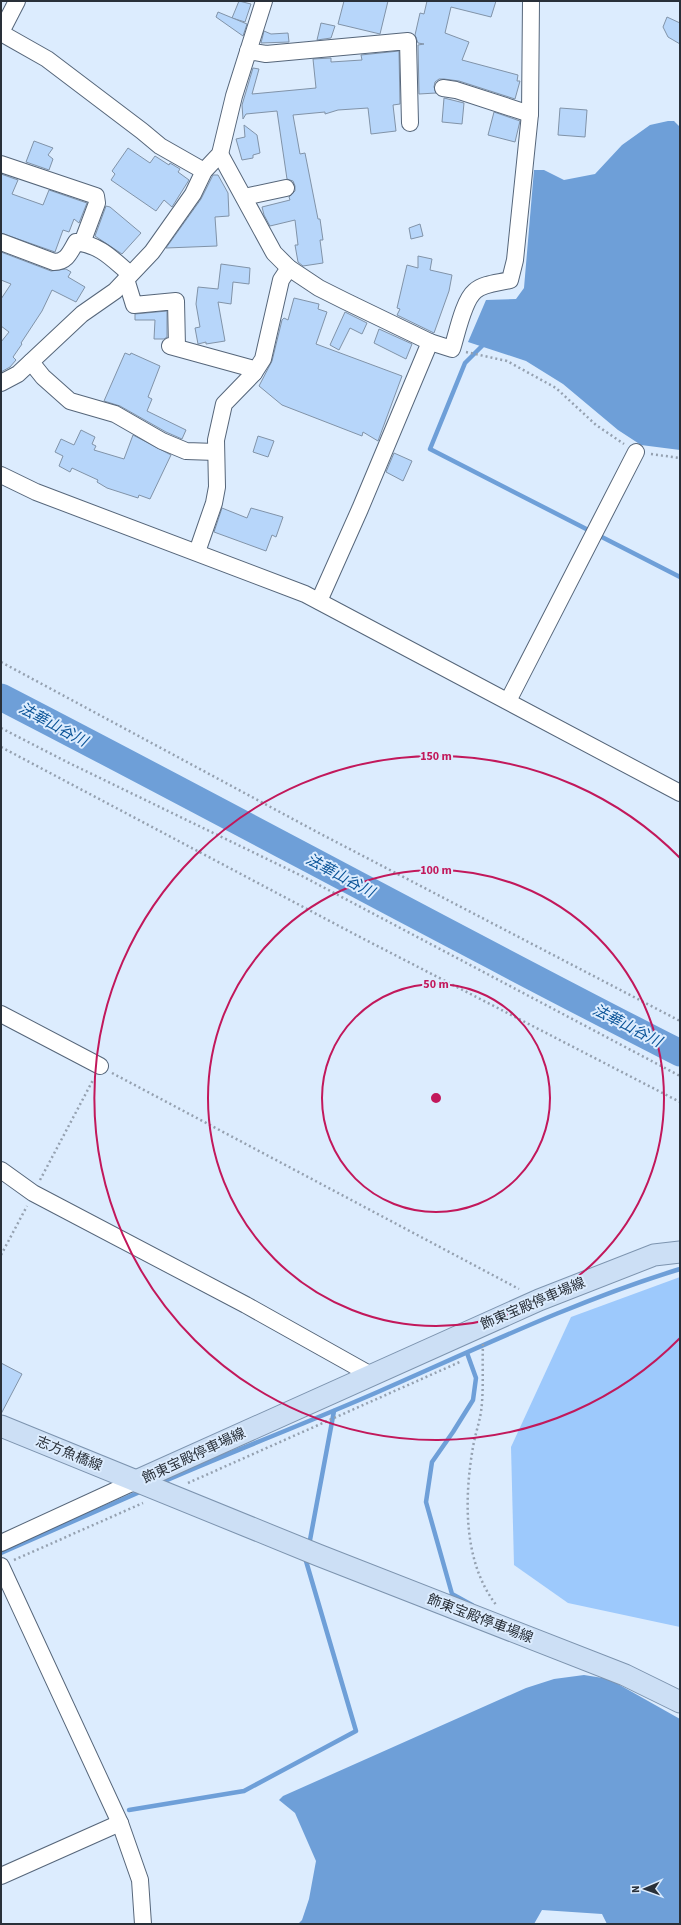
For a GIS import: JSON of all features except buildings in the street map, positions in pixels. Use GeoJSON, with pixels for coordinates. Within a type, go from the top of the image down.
{"type":"FeatureCollection","features":[{"type":"Feature","properties":{"kind":"main road","name":"飾東宝殿停車場線"},"geometry":{"type":"LineString","coordinates":[[152,1488],[371,1375],[483,1324],[539,1300],[654,1255],[680,1252]]}},
{"type":"Feature","properties":{"kind":"main road","name":"志方魚橋線"},"geometry":{"type":"LineString","coordinates":[[1,1426],[152,1488]]}},
{"type":"Feature","properties":{"kind":"main road","name":"飾東宝殿停車場線"},"geometry":{"type":"LineString","coordinates":[[152,1488],[491,1624],[625,1675],[680,1702]]}},
{"type":"Feature","properties":{"kind":"street"},"geometry":{"type":"LineString","coordinates":[[17,1],[1,32],[47,59],[142,130],[160,146],[204,171]]}},
{"type":"Feature","properties":{"kind":"street"},"geometry":{"type":"LineString","coordinates":[[1,383],[18,374],[82,314],[115,291],[152,252],[193,194],[204,171],[220,154],[234,96],[264,1]]}},
{"type":"Feature","properties":{"kind":"street"},"geometry":{"type":"LineString","coordinates":[[220,154],[274,253],[289,268],[319,288],[430,342],[452,349],[468,300],[474,291],[484,286],[510,280],[515,260],[530,114],[531,1]]}},
{"type":"Feature","properties":{"kind":"street"},"geometry":{"type":"LineString","coordinates":[[248,51],[266,54],[408,41],[410,124]]}},
{"type":"Feature","properties":{"kind":"street"},"geometry":{"type":"LineString","coordinates":[[443,88],[456,90],[530,114]]}},
{"type":"Feature","properties":{"kind":"street"},"geometry":{"type":"LineString","coordinates":[[1,164],[96,196],[97,203],[82,243]]}},
{"type":"Feature","properties":{"kind":"street"},"geometry":{"type":"LineString","coordinates":[[244,197],[286,188]]}},
{"type":"Feature","properties":{"kind":"street"},"geometry":{"type":"LineString","coordinates":[[1,242],[54,262],[61,262],[67,257],[76,242],[101,249],[128,277],[134,305],[176,301],[174,347],[250,368],[254,373]]}},
{"type":"Feature","properties":{"kind":"street"},"geometry":{"type":"LineString","coordinates":[[197,552],[214,503],[217,487],[216,440],[224,404],[254,373],[262,359],[281,280],[289,268]]}},
{"type":"Feature","properties":{"kind":"street"},"geometry":{"type":"LineString","coordinates":[[318,601],[360,509],[430,342]]}},
{"type":"Feature","properties":{"kind":"street"},"geometry":{"type":"LineString","coordinates":[[31,362],[43,377],[70,401],[115,414],[162,442],[186,451],[216,452]]}},
{"type":"Feature","properties":{"kind":"street"},"geometry":{"type":"LineString","coordinates":[[508,701],[636,452]]}},
{"type":"Feature","properties":{"kind":"street"},"geometry":{"type":"LineString","coordinates":[[1,475],[36,492],[197,552],[217,562],[294,590],[318,601],[680,793]]}},
{"type":"Feature","properties":{"kind":"street"},"geometry":{"type":"LineString","coordinates":[[1,1014],[100,1066]]}},
{"type":"Feature","properties":{"kind":"street"},"geometry":{"type":"LineString","coordinates":[[1,1170],[33,1194],[246,1306],[371,1375]]}},
{"type":"Feature","properties":{"kind":"street"},"geometry":{"type":"LineString","coordinates":[[1,1543],[152,1488]]}},
{"type":"Feature","properties":{"kind":"street"},"geometry":{"type":"LineString","coordinates":[[5,1564],[120,1823],[140,1880],[143,1924]]}},
{"type":"Feature","properties":{"kind":"street"},"geometry":{"type":"LineString","coordinates":[[1,1876],[120,1823]]}},
{"type":"Feature","properties":{"kind":"path"},"geometry":{"type":"LineString","coordinates":[[452,349],[508,361],[556,388],[596,425],[636,452],[680,458]]}},
{"type":"Feature","properties":{"kind":"path"},"geometry":{"type":"LineString","coordinates":[[1,662],[317,832],[680,1020]]}},
{"type":"Feature","properties":{"kind":"path"},"geometry":{"type":"LineString","coordinates":[[1,728],[67,762],[302,876],[680,1076]]}},
{"type":"Feature","properties":{"kind":"path"},"geometry":{"type":"LineString","coordinates":[[1,747],[358,936],[680,1102]]}},
{"type":"Feature","properties":{"kind":"path"},"geometry":{"type":"LineString","coordinates":[[1,1255],[100,1066],[539,1300]]}},
{"type":"Feature","properties":{"kind":"path"},"geometry":{"type":"LineString","coordinates":[[483,1324],[481,1411],[473,1447],[468,1488],[469,1535],[475,1563],[480,1576],[488,1594],[499,1608],[491,1624]]}},
{"type":"Feature","properties":{"kind":"path"},"geometry":{"type":"LineString","coordinates":[[5,1564],[152,1488],[462,1361]]}},
{"type":"Feature","properties":{"kind":"shaded area"},"geometry":{"type":"Polygon","coordinates":[[[674,121],[680,127],[680,450],[641,445],[618,430],[563,384],[526,361],[468,342],[486,300],[516,299],[524,288],[534,170],[544,170],[564,180],[595,174],[622,145],[650,125],[674,121]]]}},
{"type":"Feature","properties":{"kind":"shaded area"},"geometry":{"type":"Polygon","coordinates":[[[680,1277],[680,1627],[568,1603],[514,1565],[511,1447],[571,1317],[680,1277]]]}},
{"type":"Feature","properties":{"kind":"shaded area"},"geometry":{"type":"Polygon","coordinates":[[[584,1675],[609,1679],[680,1719],[680,1924],[607,1924],[602,1914],[542,1910],[534,1924],[298,1924],[302,1920],[309,1899],[316,1861],[295,1813],[279,1800],[283,1796],[526,1688],[554,1679],[584,1675]]]}},
{"type":"Feature","properties":{"kind":"waterway"},"geometry":{"type":"LineString","coordinates":[[485,343],[465,363],[430,449],[680,577]]}},
{"type":"Feature","properties":{"kind":"waterway","name":"法華山谷川"},"geometry":{"type":"LineString","coordinates":[[1,697],[680,1053]]}},
{"type":"Feature","properties":{"kind":"waterway"},"geometry":{"type":"LineString","coordinates":[[160,1483],[353,1403],[566,1310],[642,1281],[680,1269]]}},
{"type":"Feature","properties":{"kind":"waterway"},"geometry":{"type":"LineString","coordinates":[[467,1353],[476,1378],[473,1400],[432,1462],[426,1502],[452,1594],[472,1605]]}},
{"type":"Feature","properties":{"kind":"waterway"},"geometry":{"type":"LineString","coordinates":[[310,1540],[334,1411]]}},
{"type":"Feature","properties":{"kind":"waterway"},"geometry":{"type":"LineString","coordinates":[[1,1553],[142,1491]]}},
{"type":"Feature","properties":{"kind":"waterway"},"geometry":{"type":"LineString","coordinates":[[129,1810],[244,1791],[356,1731],[306,1561]]}}]}
